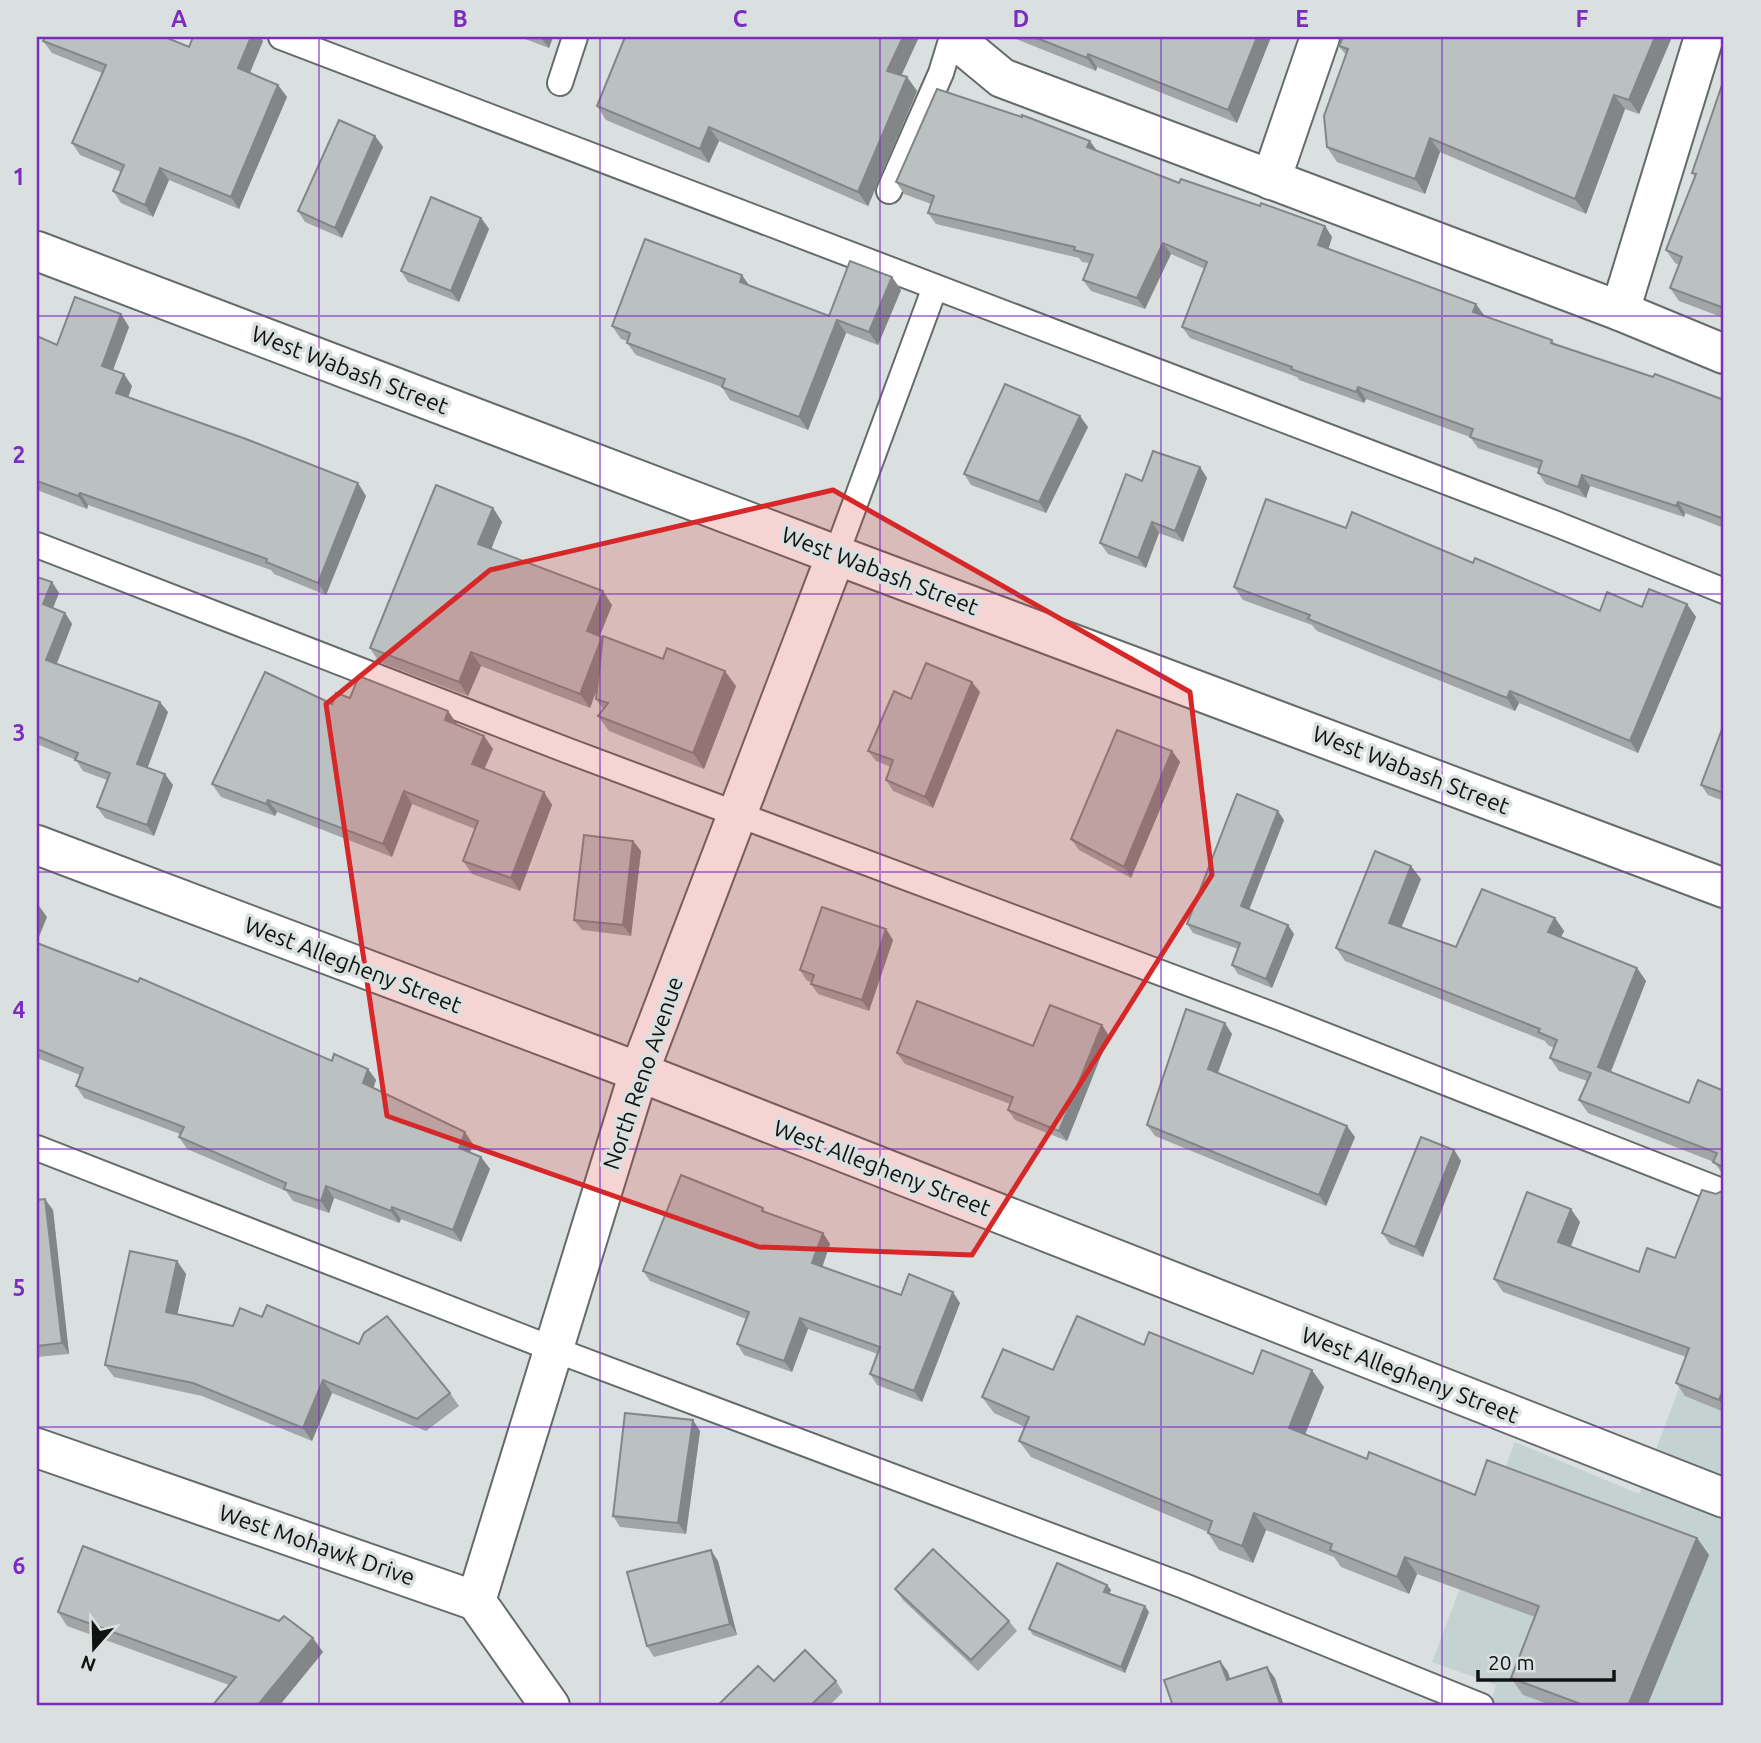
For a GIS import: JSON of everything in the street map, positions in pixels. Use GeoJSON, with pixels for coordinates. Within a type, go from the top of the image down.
{"type":"FeatureCollection","features":[{"type":"Feature","properties":{"kind":"street"},"geometry":{"type":"LineString","coordinates":[[962,37],[967,49],[1002,78],[1620,311],[1724,354]]}},
{"type":"Feature","properties":{"kind":"street"},"geometry":{"type":"LineString","coordinates":[[1271,180],[1320,37]]}},
{"type":"Feature","properties":{"kind":"street"},"geometry":{"type":"LineString","coordinates":[[1620,311],[1704,37]]}},
{"type":"Feature","properties":{"kind":"street","name":"West Wabash Street"},"geometry":{"type":"LineString","coordinates":[[37,251],[836,555],[1724,888]]}},
{"type":"Feature","properties":{"kind":"street","name":"North Reno Avenue"},"geometry":{"type":"LineString","coordinates":[[476,1601],[639,1072],[836,555]]}},
{"type":"Feature","properties":{"kind":"street","name":"West Allegheny Street"},"geometry":{"type":"LineString","coordinates":[[37,845],[639,1072],[1724,1499]]}},
{"type":"Feature","properties":{"kind":"street","name":"West Mohawk Drive"},"geometry":{"type":"LineString","coordinates":[[37,1448],[476,1601]]}},
{"type":"Feature","properties":{"kind":"street"},"geometry":{"type":"LineString","coordinates":[[476,1601],[551,1706]]}},
{"type":"Feature","properties":{"kind":"lane"},"geometry":{"type":"LineString","coordinates":[[281,37],[1724,591]]}},
{"type":"Feature","properties":{"kind":"lane"},"geometry":{"type":"LineString","coordinates":[[560,83],[575,37]]}},
{"type":"Feature","properties":{"kind":"lane"},"geometry":{"type":"LineString","coordinates":[[889,191],[941,73],[952,37]]}},
{"type":"Feature","properties":{"kind":"lane"},"geometry":{"type":"LineString","coordinates":[[836,555],[935,287]]}},
{"type":"Feature","properties":{"kind":"lane"},"geometry":{"type":"LineString","coordinates":[[37,545],[566,750],[1281,1018],[1724,1192]]}},
{"type":"Feature","properties":{"kind":"lane"},"geometry":{"type":"LineString","coordinates":[[37,1148],[553,1349],[1184,1586],[1471,1704]]}},
{"type":"Feature","properties":{"kind":"highlighted area"},"geometry":{"type":"Polygon","coordinates":[[[833,490],[1190,692],[1212,875],[972,1255],[759,1247],[387,1116],[326,704],[490,570],[833,490]]]}},
{"type":"Feature","properties":{"kind":"shaded area"},"geometry":{"type":"Polygon","coordinates":[[[1724,1270],[1724,1706],[1489,1706],[1496,1685],[1432,1662],[1515,1442],[1639,1494],[1724,1270]]]}},
{"type":"Feature","properties":{"kind":"building"},"geometry":{"type":"Polygon","coordinates":[[[45,37],[165,37],[189,47],[193,37],[251,37],[238,68],[278,85],[231,197],[160,168],[145,205],[113,191],[124,165],[72,143],[106,65],[43,41],[45,37]]]}},
{"type":"Feature","properties":{"kind":"building"},"geometry":{"type":"Polygon","coordinates":[[[625,37],[903,37],[887,71],[907,77],[858,192],[709,127],[700,149],[597,106],[625,37]]]}},
{"type":"Feature","properties":{"kind":"building"},"geometry":{"type":"Polygon","coordinates":[[[1034,37],[1257,37],[1228,110],[1088,54],[1087,58],[1034,37]]]}},
{"type":"Feature","properties":{"kind":"building"},"geometry":{"type":"Polygon","coordinates":[[[1343,37],[1655,37],[1629,100],[1614,95],[1575,199],[1430,138],[1415,179],[1327,147],[1324,116],[1348,49],[1339,46],[1343,37]]]}},
{"type":"Feature","properties":{"kind":"building"},"geometry":{"type":"Polygon","coordinates":[[[1724,79],[1724,308],[1670,288],[1682,257],[1666,250],[1696,174],[1692,173],[1724,79]]]}},
{"type":"Feature","properties":{"kind":"building"},"geometry":{"type":"Polygon","coordinates":[[[937,89],[1022,115],[1090,141],[1087,147],[1179,183],[1181,179],[1325,226],[1318,245],[1476,304],[1473,312],[1552,340],[1551,343],[1653,377],[1655,374],[1724,400],[1724,519],[1678,502],[1676,506],[1582,475],[1578,487],[1538,473],[1542,461],[1470,437],[1473,429],[1358,387],[1356,392],[1182,327],[1207,262],[1163,243],[1137,298],[1083,280],[1093,255],[1074,250],[1075,247],[928,213],[934,196],[896,182],[937,89]]]}},
{"type":"Feature","properties":{"kind":"building"},"geometry":{"type":"Polygon","coordinates":[[[339,120],[375,136],[335,228],[298,211],[339,120]]]}},
{"type":"Feature","properties":{"kind":"building"},"geometry":{"type":"Polygon","coordinates":[[[431,197],[481,218],[451,291],[401,271],[431,197]]]}},
{"type":"Feature","properties":{"kind":"building"},"geometry":{"type":"Polygon","coordinates":[[[645,239],[742,275],[740,282],[829,316],[850,261],[892,277],[869,332],[837,320],[799,417],[722,387],[725,379],[627,343],[630,333],[612,326],[645,239]]]}},
{"type":"Feature","properties":{"kind":"building"},"geometry":{"type":"Polygon","coordinates":[[[75,297],[121,314],[102,366],[124,374],[116,393],[246,439],[358,483],[318,583],[266,562],[267,559],[80,493],[78,496],[37,481],[37,336],[57,345],[75,297]]]}},
{"type":"Feature","properties":{"kind":"building"},"geometry":{"type":"Polygon","coordinates":[[[1005,384],[1080,416],[1039,502],[964,474],[1005,384]]]}},
{"type":"Feature","properties":{"kind":"building"},"geometry":{"type":"Polygon","coordinates":[[[1153,451],[1200,467],[1175,531],[1152,522],[1138,558],[1100,543],[1126,474],[1142,481],[1153,451]]]}},
{"type":"Feature","properties":{"kind":"building"},"geometry":{"type":"Polygon","coordinates":[[[436,485],[493,508],[478,544],[603,591],[587,631],[602,637],[580,694],[471,652],[459,682],[370,648],[436,485]]]}},
{"type":"Feature","properties":{"kind":"building"},"geometry":{"type":"Polygon","coordinates":[[[1266,499],[1346,528],[1352,512],[1473,563],[1475,558],[1600,611],[1607,592],[1642,607],[1649,589],[1687,604],[1630,741],[1510,691],[1507,698],[1308,619],[1310,615],[1234,587],[1266,499]]]}},
{"type":"Feature","properties":{"kind":"building"},"geometry":{"type":"Polygon","coordinates":[[[37,577],[52,582],[43,604],[65,613],[46,660],[160,702],[137,764],[165,774],[147,825],[97,807],[110,773],[75,760],[78,753],[37,736],[37,577]]]}},
{"type":"Feature","properties":{"kind":"building"},"geometry":{"type":"Polygon","coordinates":[[[603,636],[663,659],[667,648],[725,671],[693,753],[598,716],[608,703],[596,699],[603,636]]]}},
{"type":"Feature","properties":{"kind":"building"},"geometry":{"type":"Polygon","coordinates":[[[926,663],[972,682],[925,797],[886,780],[893,760],[868,751],[894,691],[911,699],[926,663]]]}},
{"type":"Feature","properties":{"kind":"building"},"geometry":{"type":"Polygon","coordinates":[[[265,672],[332,704],[336,693],[350,698],[359,676],[448,711],[445,720],[484,736],[472,764],[544,792],[511,878],[463,861],[478,821],[404,791],[383,844],[268,800],[266,804],[212,784],[265,672]]]}},
{"type":"Feature","properties":{"kind":"building"},"geometry":{"type":"Polygon","coordinates":[[[1724,724],[1724,793],[1701,785],[1724,724]]]}},
{"type":"Feature","properties":{"kind":"building"},"geometry":{"type":"Polygon","coordinates":[[[1117,730],[1172,751],[1124,867],[1071,839],[1117,730]]]}},
{"type":"Feature","properties":{"kind":"building"},"geometry":{"type":"Polygon","coordinates":[[[1237,794],[1278,811],[1241,906],[1288,925],[1266,979],[1232,965],[1240,943],[1187,924],[1237,794]]]}},
{"type":"Feature","properties":{"kind":"building"},"geometry":{"type":"Polygon","coordinates":[[[584,835],[633,841],[623,925],[574,920],[584,835]]]}},
{"type":"Feature","properties":{"kind":"building"},"geometry":{"type":"Polygon","coordinates":[[[1375,851],[1411,866],[1389,923],[1456,947],[1482,889],[1555,918],[1548,932],[1637,968],[1598,1067],[1689,1103],[1698,1080],[1724,1091],[1724,1168],[1713,1162],[1717,1153],[1579,1100],[1591,1073],[1550,1058],[1557,1040],[1538,1032],[1540,1029],[1336,948],[1375,851]]]}},
{"type":"Feature","properties":{"kind":"building"},"geometry":{"type":"Polygon","coordinates":[[[822,907],[886,929],[862,1000],[811,984],[814,975],[800,970],[822,907]]]}},
{"type":"Feature","properties":{"kind":"building"},"geometry":{"type":"Polygon","coordinates":[[[37,943],[138,982],[140,978],[332,1061],[334,1054],[368,1069],[363,1083],[465,1132],[459,1148],[481,1157],[453,1230],[392,1207],[391,1211],[326,1186],[321,1201],[284,1189],[286,1183],[179,1137],[184,1127],[76,1086],[83,1068],[37,1049],[37,943]]]}},
{"type":"Feature","properties":{"kind":"building"},"geometry":{"type":"Polygon","coordinates":[[[917,1001],[1033,1046],[1050,1005],[1102,1025],[1059,1131],[1008,1110],[1013,1097],[897,1053],[917,1001]]]}},
{"type":"Feature","properties":{"kind":"building"},"geometry":{"type":"Polygon","coordinates":[[[1186,1009],[1225,1023],[1208,1069],[1347,1126],[1319,1195],[1147,1125],[1186,1009]]]}},
{"type":"Feature","properties":{"kind":"building"},"geometry":{"type":"Polygon","coordinates":[[[1421,1137],[1454,1150],[1415,1247],[1382,1233],[1421,1137]]]}},
{"type":"Feature","properties":{"kind":"building"},"geometry":{"type":"Polygon","coordinates":[[[681,1175],[763,1208],[762,1211],[823,1233],[812,1263],[901,1295],[909,1274],[953,1292],[914,1391],[870,1374],[880,1347],[800,1318],[784,1361],[737,1344],[749,1312],[643,1271],[681,1175]]]}},
{"type":"Feature","properties":{"kind":"building"},"geometry":{"type":"Polygon","coordinates":[[[1702,1190],[1716,1194],[1724,1190],[1724,1388],[1719,1400],[1676,1383],[1689,1348],[1494,1279],[1527,1192],[1571,1209],[1558,1242],[1639,1272],[1647,1248],[1675,1258],[1702,1190]]]}},
{"type":"Feature","properties":{"kind":"building"},"geometry":{"type":"Polygon","coordinates":[[[45,1199],[62,1343],[37,1346],[37,1200],[45,1199]]]}},
{"type":"Feature","properties":{"kind":"building"},"geometry":{"type":"Polygon","coordinates":[[[130,1251],[177,1261],[166,1312],[233,1326],[240,1308],[262,1317],[267,1305],[359,1344],[364,1333],[387,1316],[450,1393],[417,1419],[323,1380],[303,1428],[193,1383],[105,1365],[130,1251]]]}},
{"type":"Feature","properties":{"kind":"building"},"geometry":{"type":"Polygon","coordinates":[[[1077,1316],[1144,1345],[1149,1332],[1253,1374],[1262,1350],[1312,1370],[1289,1428],[1367,1459],[1369,1452],[1475,1495],[1487,1460],[1697,1538],[1628,1706],[1586,1706],[1511,1678],[1539,1606],[1405,1557],[1397,1577],[1330,1550],[1332,1544],[1254,1513],[1242,1546],[1208,1533],[1212,1521],[1019,1441],[1029,1417],[982,1397],[1003,1349],[1053,1370],[1077,1316]]]}},
{"type":"Feature","properties":{"kind":"building"},"geometry":{"type":"Polygon","coordinates":[[[625,1413],[693,1420],[678,1523],[613,1516],[625,1413]]]}},
{"type":"Feature","properties":{"kind":"building"},"geometry":{"type":"Polygon","coordinates":[[[83,1546],[279,1621],[284,1616],[313,1638],[257,1706],[212,1706],[236,1677],[58,1612],[83,1546]]]}},
{"type":"Feature","properties":{"kind":"building"},"geometry":{"type":"Polygon","coordinates":[[[933,1549],[1009,1621],[971,1660],[895,1589],[933,1549]]]}},
{"type":"Feature","properties":{"kind":"building"},"geometry":{"type":"Polygon","coordinates":[[[711,1550],[730,1624],[647,1646],[627,1572],[711,1550]]]}},
{"type":"Feature","properties":{"kind":"building"},"geometry":{"type":"Polygon","coordinates":[[[1057,1563],[1107,1585],[1104,1592],[1145,1606],[1121,1667],[1029,1629],[1057,1563]]]}},
{"type":"Feature","properties":{"kind":"building"},"geometry":{"type":"Polygon","coordinates":[[[805,1650],[836,1681],[810,1706],[717,1706],[758,1666],[774,1681],[805,1650]]]}},
{"type":"Feature","properties":{"kind":"building"},"geometry":{"type":"Polygon","coordinates":[[[1220,1661],[1227,1680],[1267,1667],[1281,1706],[1173,1706],[1164,1680],[1220,1661]]]}}]}
